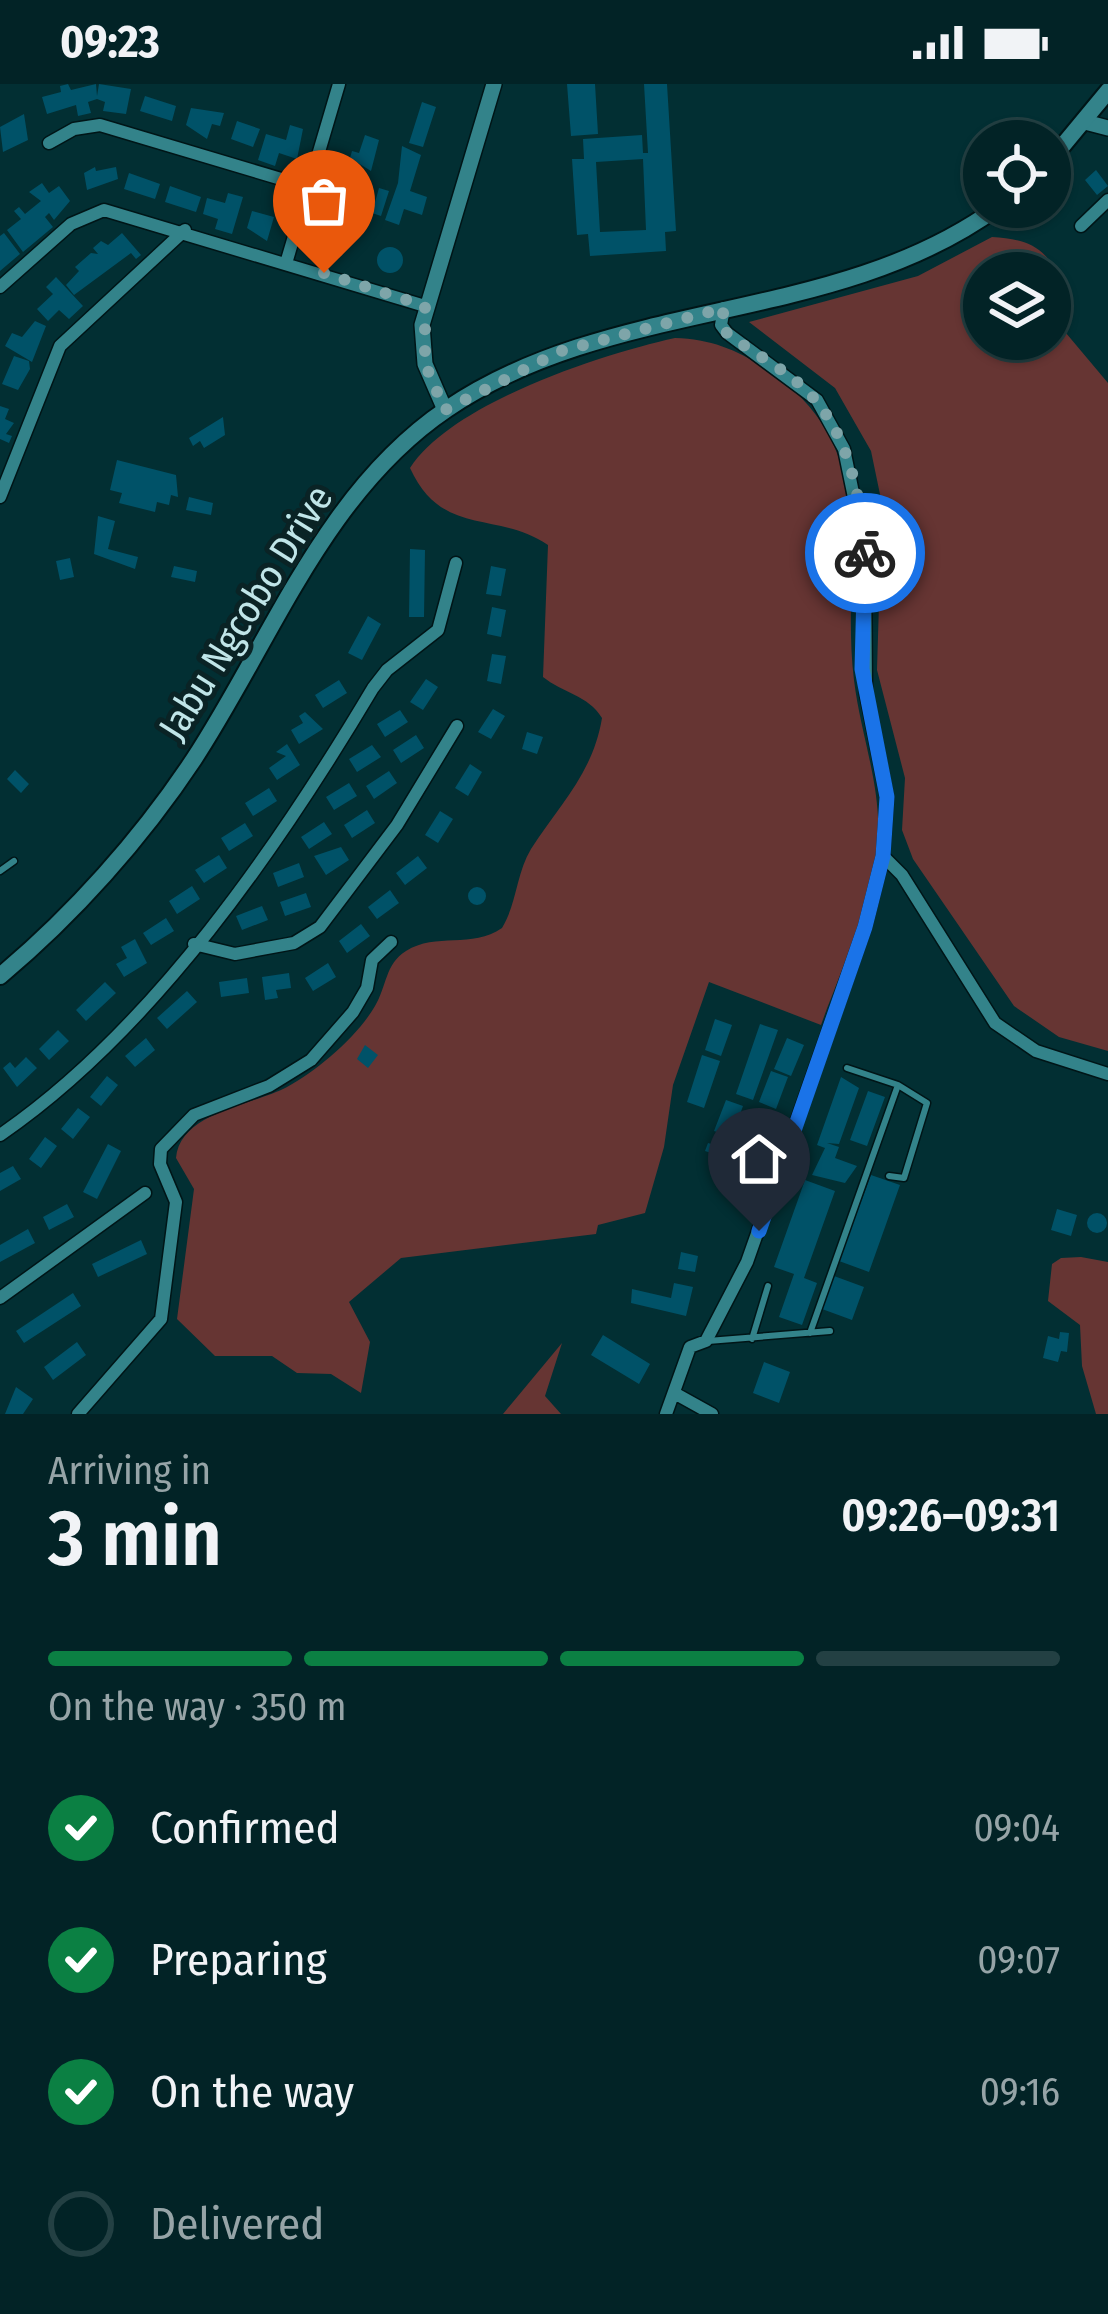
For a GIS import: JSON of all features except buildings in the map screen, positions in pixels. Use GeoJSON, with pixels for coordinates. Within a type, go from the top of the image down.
{"type":"FeatureCollection","features":[{"type":"Feature","properties":{"kind":"main road"},"geometry":{"type":"LineString","coordinates":[[1071,138],[1108,91]]}},
{"type":"Feature","properties":{"kind":"main road","name":"Jabu Ngcobo Drive"},"geometry":{"type":"LineString","coordinates":[[0,976],[90,888],[149,820],[193,761],[336,518],[368,478],[445,410],[561,351],[811,290],[907,258],[963,227]]}},
{"type":"Feature","properties":{"kind":"street"},"geometry":{"type":"LineString","coordinates":[[287,260],[339,84]]}},
{"type":"Feature","properties":{"kind":"street"},"geometry":{"type":"LineString","coordinates":[[445,410],[425,364],[425,306],[483,121],[490,84]]}},
{"type":"Feature","properties":{"kind":"street"},"geometry":{"type":"LineString","coordinates":[[1085,122],[1108,128]]}},
{"type":"Feature","properties":{"kind":"street"},"geometry":{"type":"LineString","coordinates":[[50,143],[74,129],[100,125],[308,187]]}},
{"type":"Feature","properties":{"kind":"street"},"geometry":{"type":"LineString","coordinates":[[1081,226],[1108,200]]}},
{"type":"Feature","properties":{"kind":"street"},"geometry":{"type":"LineString","coordinates":[[0,286],[71,224],[93,212],[119,211],[425,306]]}},
{"type":"Feature","properties":{"kind":"street"},"geometry":{"type":"LineString","coordinates":[[0,497],[60,346],[184,230]]}},
{"type":"Feature","properties":{"kind":"street"},"geometry":{"type":"LineString","coordinates":[[666,1414],[690,1348],[706,1342],[747,1262],[782,1168],[870,912],[883,856],[887,797],[862,669],[865,551],[853,477],[817,400],[727,333],[721,325],[724,308]]}},
{"type":"Feature","properties":{"kind":"street"},"geometry":{"type":"LineString","coordinates":[[0,1135],[81,1071],[194,944],[293,822],[387,670],[438,630],[456,563]]}},
{"type":"Feature","properties":{"kind":"street"},"geometry":{"type":"LineString","coordinates":[[194,944],[235,954],[294,943],[320,927],[397,825],[457,726]]}},
{"type":"Feature","properties":{"kind":"street"},"geometry":{"type":"LineString","coordinates":[[883,856],[902,874],[995,1023],[1036,1051],[1108,1074]]}},
{"type":"Feature","properties":{"kind":"street"},"geometry":{"type":"LineString","coordinates":[[78,1414],[160,1318],[176,1202],[160,1164],[161,1149],[194,1115],[285,1078],[311,1060],[353,1012],[368,988],[372,960],[391,942]]}},
{"type":"Feature","properties":{"kind":"street"},"geometry":{"type":"LineString","coordinates":[[0,1298],[146,1193]]}},
{"type":"Feature","properties":{"kind":"street"},"geometry":{"type":"LineString","coordinates":[[676,1394],[712,1414]]}},
{"type":"Feature","properties":{"kind":"lane"},"geometry":{"type":"LineString","coordinates":[[1,868],[14,861]]}},
{"type":"Feature","properties":{"kind":"lane"},"geometry":{"type":"LineString","coordinates":[[847,1068],[920,1096],[928,1111],[904,1178],[889,1176]]}},
{"type":"Feature","properties":{"kind":"lane"},"geometry":{"type":"LineString","coordinates":[[810,1333],[898,1085]]}},
{"type":"Feature","properties":{"kind":"lane"},"geometry":{"type":"LineString","coordinates":[[752,1339],[768,1286]]}},
{"type":"Feature","properties":{"kind":"lane"},"geometry":{"type":"LineString","coordinates":[[706,1342],[830,1331]]}},
{"type":"Feature","properties":{"kind":"shaded area"},"geometry":{"type":"Polygon","coordinates":[[[992,237],[1028,244],[1042,252],[964,252],[992,237]]]}},
{"type":"Feature","properties":{"kind":"shaded area"},"geometry":{"type":"Polygon","coordinates":[[[963,252],[963,360],[1071,360],[1071,339],[1108,383],[1108,1051],[1059,1037],[1014,1006],[913,859],[902,830],[905,778],[877,670],[882,504],[871,451],[835,388],[749,322],[918,276],[963,252]]]}},
{"type":"Feature","properties":{"kind":"shaded area"},"geometry":{"type":"Polygon","coordinates":[[[675,338],[728,349],[776,376],[810,407],[832,441],[844,477],[852,555],[854,680],[875,786],[878,829],[868,895],[821,1025],[709,982],[673,1085],[664,1147],[645,1213],[598,1225],[596,1234],[401,1258],[349,1302],[370,1342],[361,1393],[331,1374],[297,1373],[272,1356],[215,1356],[177,1319],[194,1189],[176,1158],[181,1142],[204,1120],[287,1087],[324,1062],[367,1018],[390,969],[406,951],[429,942],[479,938],[502,928],[531,849],[574,787],[598,738],[602,718],[590,704],[543,677],[548,545],[509,528],[454,514],[423,490],[410,468],[430,444],[493,403],[570,369],[675,338]]]}},
{"type":"Feature","properties":{"kind":"shaded area"},"geometry":{"type":"Polygon","coordinates":[[[1061,1258],[1108,1262],[1108,1414],[1096,1414],[1082,1366],[1080,1325],[1048,1301],[1052,1264],[1061,1258]]]}},
{"type":"Feature","properties":{"kind":"shaded area"},"geometry":{"type":"Polygon","coordinates":[[[562,1343],[545,1396],[561,1414],[503,1414],[562,1343]]]}},
{"type":"Feature","properties":{"kind":"way so far"},"geometry":{"type":"LineString","coordinates":[[324,273],[425,306],[421,341],[425,364],[445,410],[561,351],[724,308],[721,325],[727,333],[794,380],[817,400],[830,421],[853,477],[865,553]]}},
{"type":"Feature","properties":{"kind":"route"},"geometry":{"type":"LineString","coordinates":[[759,1231],[865,927],[883,856],[887,797],[862,669],[865,553]]}}]}
